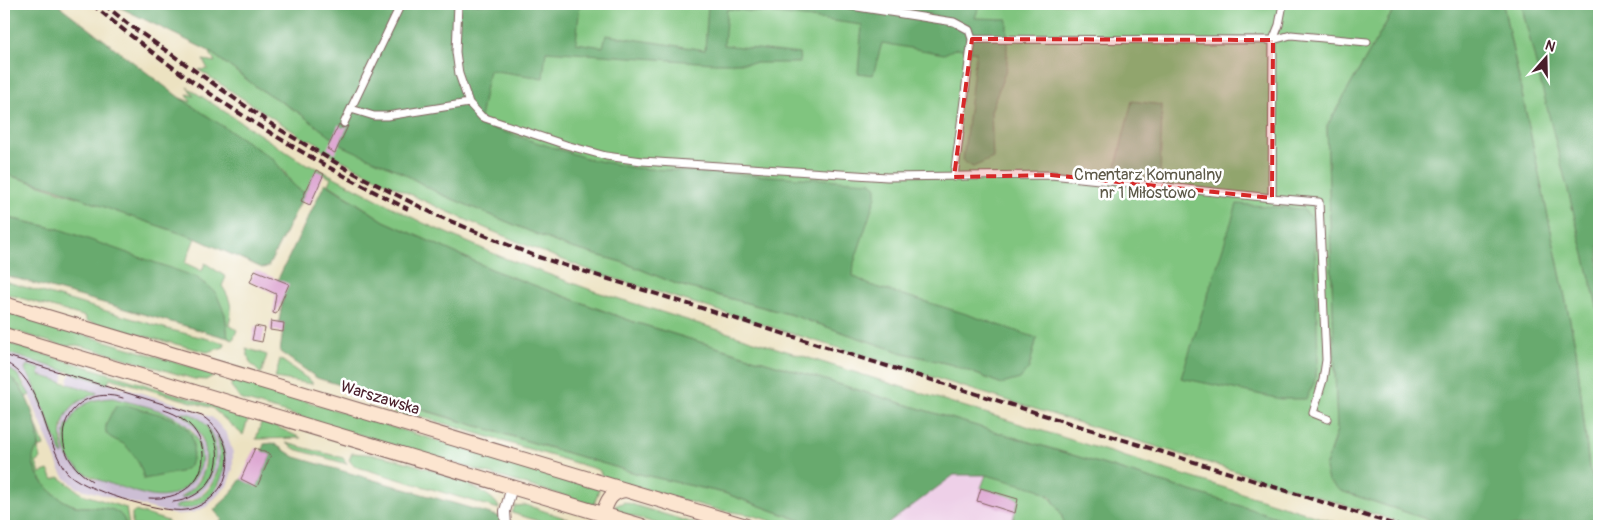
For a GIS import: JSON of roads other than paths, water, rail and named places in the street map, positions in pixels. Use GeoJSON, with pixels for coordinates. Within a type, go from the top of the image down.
{"type":"FeatureCollection","features":[{"type":"Feature","properties":{"kind":"main road","name":"Warszawska"},"geometry":{"type":"LineString","coordinates":[[4,304],[746,526]]}},
{"type":"Feature","properties":{"kind":"main road"},"geometry":{"type":"LineString","coordinates":[[4,335],[642,526]]}},
{"type":"Feature","properties":{"kind":"main road"},"geometry":{"type":"LineString","coordinates":[[603,514],[611,496],[616,492],[626,490]]}},
{"type":"Feature","properties":{"kind":"street"},"geometry":{"type":"LineString","coordinates":[[344,124],[401,4]]}},
{"type":"Feature","properties":{"kind":"street"},"geometry":{"type":"LineString","coordinates":[[458,4],[457,64],[469,103],[482,117],[492,122],[566,146],[632,160],[888,177],[1051,175],[1319,202],[1326,360],[1323,380],[1313,413],[1328,419]]}},
{"type":"Feature","properties":{"kind":"street"},"geometry":{"type":"LineString","coordinates":[[838,4],[954,22],[969,30],[972,39],[954,177]]}},
{"type":"Feature","properties":{"kind":"street"},"geometry":{"type":"LineString","coordinates":[[1272,198],[1273,40],[1279,25],[1283,4]]}},
{"type":"Feature","properties":{"kind":"street"},"geometry":{"type":"LineString","coordinates":[[972,39],[1273,40],[1291,35],[1367,42]]}},
{"type":"Feature","properties":{"kind":"street"},"geometry":{"type":"LineString","coordinates":[[351,109],[374,116],[387,116],[469,103]]}},
{"type":"Feature","properties":{"kind":"street"},"geometry":{"type":"LineString","coordinates":[[506,526],[505,511],[512,487]]}},
{"type":"Feature","properties":{"kind":"tram line"},"geometry":{"type":"LineString","coordinates":[[4,355],[202,416],[217,429],[225,446],[228,465],[222,485],[215,494],[201,505],[186,510],[175,510],[122,499],[74,478],[66,471],[58,458],[35,395],[27,381],[17,370],[4,362]]}},
{"type":"Feature","properties":{"kind":"tram line"},"geometry":{"type":"LineString","coordinates":[[92,481],[75,467],[66,452],[63,436],[66,421],[75,408],[87,399],[104,395],[123,398]]}},
{"type":"Feature","properties":{"kind":"tram line"},"geometry":{"type":"LineString","coordinates":[[149,498],[170,496],[186,489],[197,477],[203,463],[202,447],[196,432],[183,419],[164,410]]}},
{"type":"Feature","properties":{"kind":"tram line"},"geometry":{"type":"LineString","coordinates":[[173,502],[187,499],[198,493],[207,485],[213,474],[217,463],[217,451],[214,438],[208,426]]}},
{"type":"Feature","properties":{"kind":"railway"},"geometry":{"type":"LineString","coordinates":[[92,4],[166,62],[244,116],[324,165],[408,209]]}},
{"type":"Feature","properties":{"kind":"railway"},"geometry":{"type":"LineString","coordinates":[[104,4],[128,24],[274,126],[350,171],[438,216],[535,256],[1399,526]]}},
{"type":"Feature","properties":{"kind":"park label","name":"Cmentarz Komunalny nr 1 Miłostowo"},"geometry":{"type":"Point","coordinates":[1148,184]}}]}
